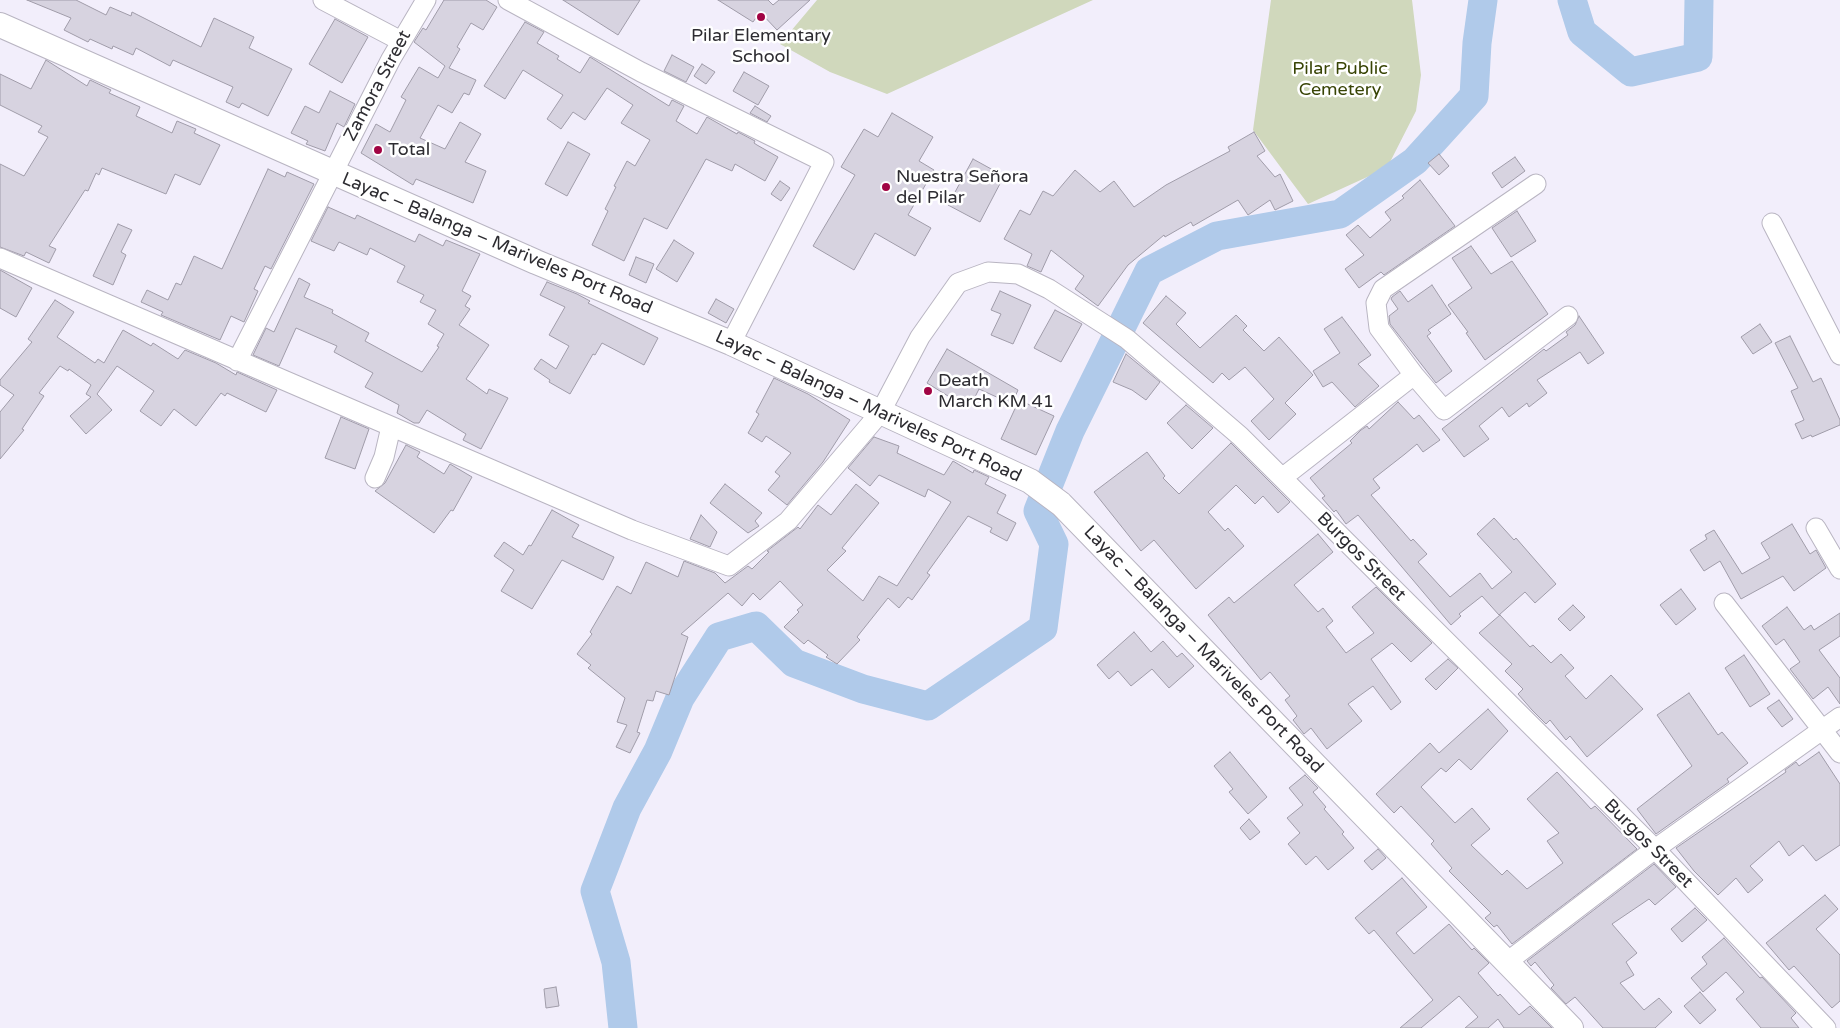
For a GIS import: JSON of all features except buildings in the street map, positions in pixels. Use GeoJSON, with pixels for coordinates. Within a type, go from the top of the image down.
{"type":"FeatureCollection","features":[{"type":"Feature","properties":{"kind":"main road","name":"Layac – Balanga – Mariveles Port Road"},"geometry":{"type":"LineString","coordinates":[[0,25],[536,262],[731,342],[880,413],[1030,481],[1061,504],[1571,1028]]}},
{"type":"Feature","properties":{"kind":"street"},"geometry":{"type":"LineString","coordinates":[[324,0],[402,41]]}},
{"type":"Feature","properties":{"kind":"street","name":"Zamora Street"},"geometry":{"type":"LineString","coordinates":[[237,361],[332,173],[402,41],[426,0]]}},
{"type":"Feature","properties":{"kind":"street"},"geometry":{"type":"LineString","coordinates":[[508,0],[642,72],[824,162],[731,342]]}},
{"type":"Feature","properties":{"kind":"street"},"geometry":{"type":"LineString","coordinates":[[1536,184],[1383,289],[1376,303],[1379,328],[1414,375],[1444,410],[1568,316]]}},
{"type":"Feature","properties":{"kind":"street"},"geometry":{"type":"LineString","coordinates":[[1772,223],[1840,355]]}},
{"type":"Feature","properties":{"kind":"street"},"geometry":{"type":"LineString","coordinates":[[0,258],[391,428],[384,457],[375,478]]}},
{"type":"Feature","properties":{"kind":"street","name":"Burgos Street"},"geometry":{"type":"LineString","coordinates":[[391,428],[632,530],[729,566],[788,521],[880,413],[920,337],[958,283],[988,272],[1018,274],[1049,289],[1096,317],[1127,339],[1240,436],[1655,850],[1826,1028]]}},
{"type":"Feature","properties":{"kind":"street"},"geometry":{"type":"LineString","coordinates":[[1282,478],[1414,375]]}},
{"type":"Feature","properties":{"kind":"street"},"geometry":{"type":"LineString","coordinates":[[1816,528],[1840,569]]}},
{"type":"Feature","properties":{"kind":"street"},"geometry":{"type":"LineString","coordinates":[[1724,603],[1840,753]]}},
{"type":"Feature","properties":{"kind":"street"},"geometry":{"type":"LineString","coordinates":[[1507,962],[1655,850],[1840,717]]}},
{"type":"Feature","properties":{"kind":"green space"},"geometry":{"type":"Polygon","coordinates":[[[817,0],[1093,0],[887,94],[830,72],[780,44],[817,0]]]}},
{"type":"Feature","properties":{"kind":"green space","name":"Pilar Public Cemetery"},"geometry":{"type":"Polygon","coordinates":[[[1271,0],[1412,0],[1421,75],[1416,111],[1387,168],[1308,204],[1253,130],[1271,0]]]}},
{"type":"Feature","properties":{"kind":"waterway"},"geometry":{"type":"LineString","coordinates":[[623,1028],[616,962],[595,891],[627,808],[658,751],[680,698],[719,637],[756,626],[794,663],[863,689],[928,706],[1043,628],[1054,544],[1038,511],[1070,431],[1149,271],[1217,236],[1340,214],[1415,161],[1474,96],[1477,43],[1483,0]]}},
{"type":"Feature","properties":{"kind":"waterway"},"geometry":{"type":"LineString","coordinates":[[1572,0],[1582,32],[1631,72],[1698,57],[1699,0]]}},
{"type":"Feature","properties":{"kind":"place","name":"Pilar Elementary School"},"geometry":{"type":"Point","coordinates":[761,17]}},
{"type":"Feature","properties":{"kind":"place","name":"Total"},"geometry":{"type":"Point","coordinates":[378,150]}},
{"type":"Feature","properties":{"kind":"place","name":"Nuestra Señora del Pilar"},"geometry":{"type":"Point","coordinates":[886,187]}},
{"type":"Feature","properties":{"kind":"place","name":"Death March KM 41"},"geometry":{"type":"Point","coordinates":[928,391]}}]}
